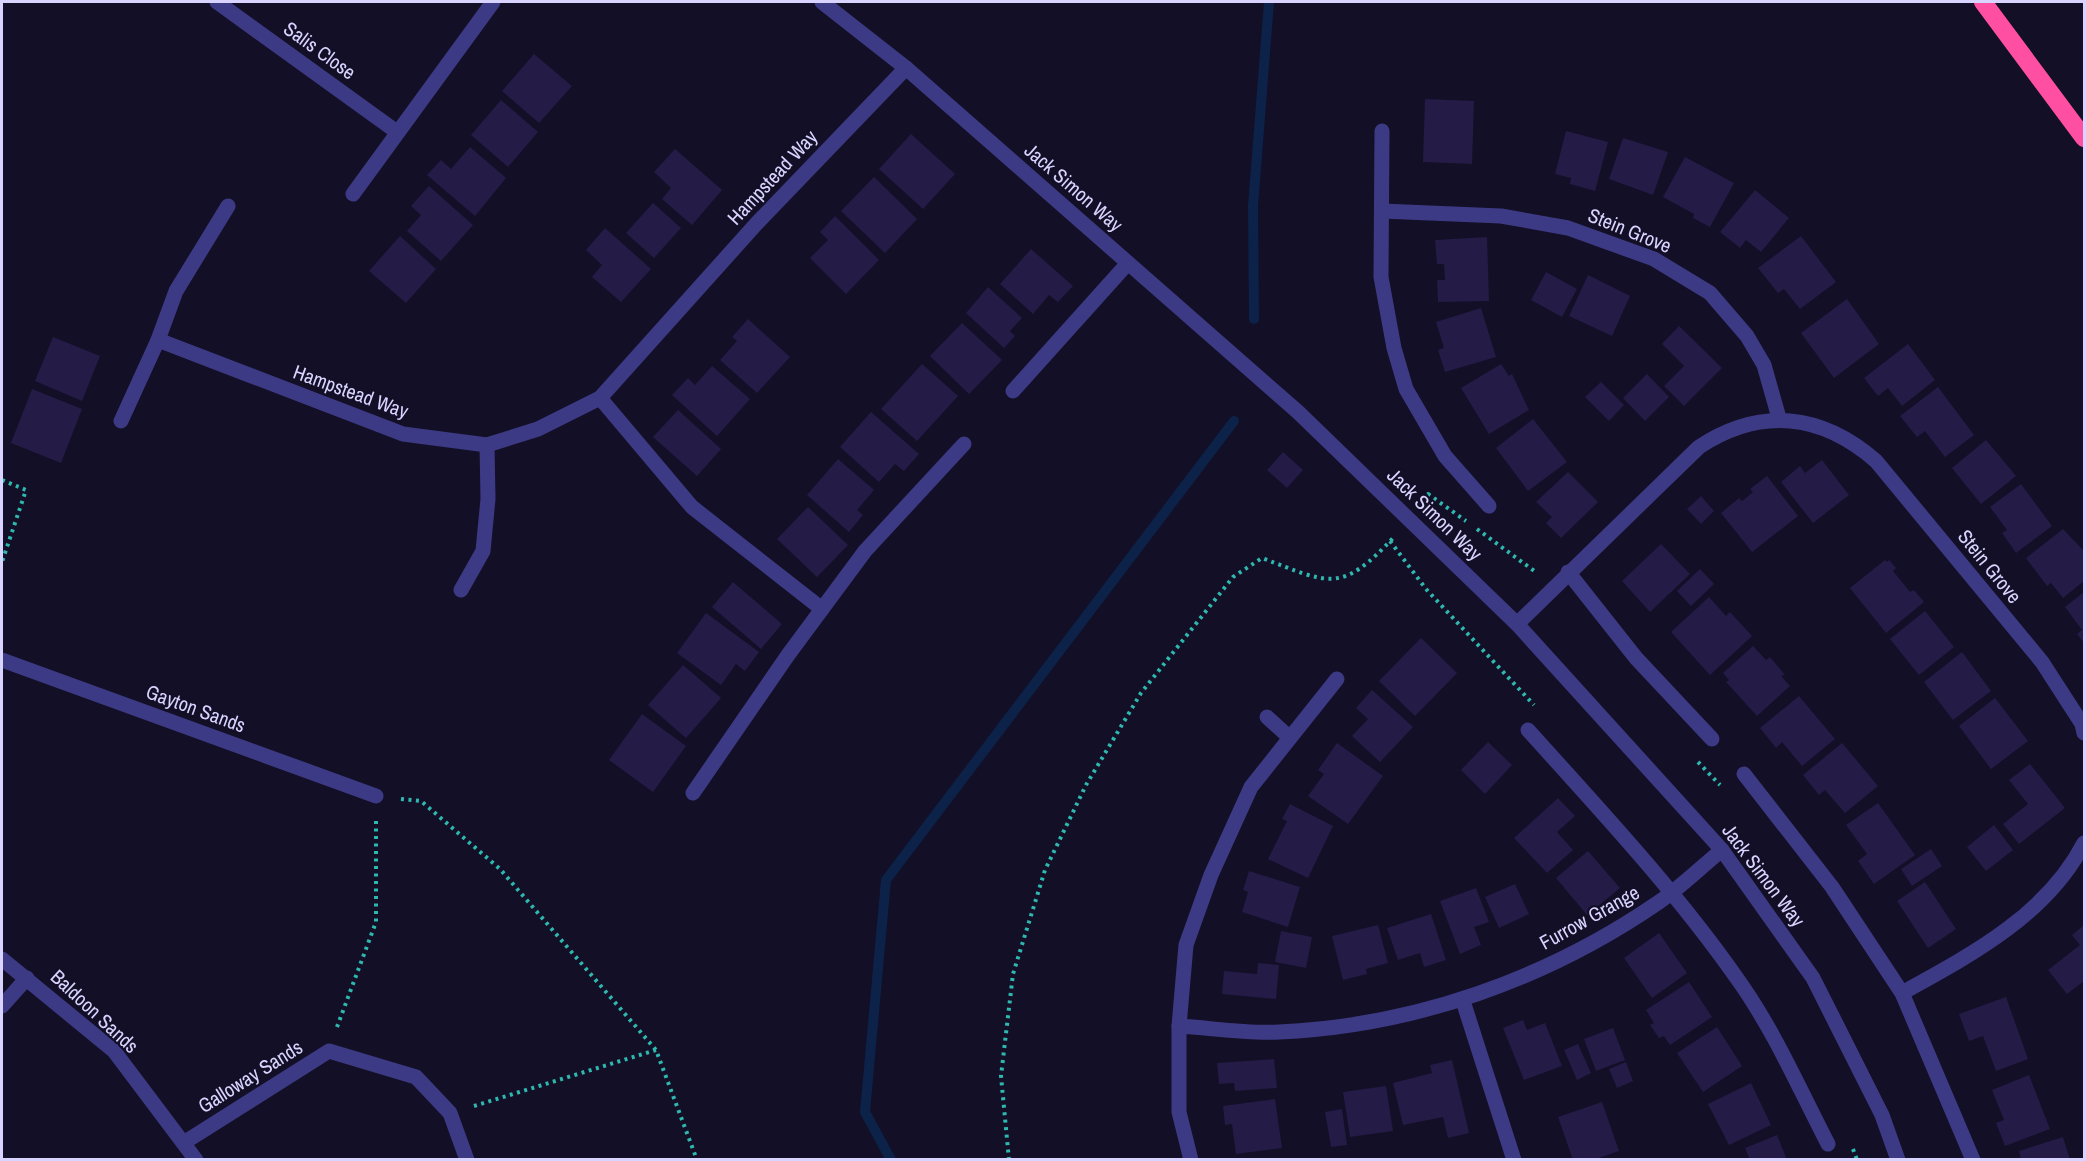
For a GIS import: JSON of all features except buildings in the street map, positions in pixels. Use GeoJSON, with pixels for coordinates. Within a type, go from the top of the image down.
{"type":"FeatureCollection","features":[{"type":"Feature","properties":{"kind":"highway"},"geometry":{"type":"LineString","coordinates":[[1983,2],[2085,138]]}},
{"type":"Feature","properties":{"kind":"street","name":"Salis Close"},"geometry":{"type":"LineString","coordinates":[[217,2],[397,132]]}},
{"type":"Feature","properties":{"kind":"street"},"geometry":{"type":"LineString","coordinates":[[353,194],[493,2]]}},
{"type":"Feature","properties":{"kind":"street","name":"Jack Simon Way"},"geometry":{"type":"LineString","coordinates":[[822,2],[906,68],[1298,412],[1411,519],[1516,624],[1722,849],[1814,978],[1882,1115],[1898,1160]]}},
{"type":"Feature","properties":{"kind":"street","name":"Hampstead Way"},"geometry":{"type":"LineString","coordinates":[[158,340],[403,434],[487,445],[538,429],[600,398],[757,223],[906,68]]}},
{"type":"Feature","properties":{"kind":"street"},"geometry":{"type":"LineString","coordinates":[[1382,131],[1381,277],[1394,348],[1406,389],[1445,456],[1489,506]]}},
{"type":"Feature","properties":{"kind":"street"},"geometry":{"type":"LineString","coordinates":[[121,421],[158,340],[176,291],[228,206]]}},
{"type":"Feature","properties":{"kind":"street","name":"Stein Grove"},"geometry":{"type":"LineString","coordinates":[[1382,211],[1501,216],[1557,226],[1654,259],[1710,293],[1747,336],[1764,365],[1779,418]]}},
{"type":"Feature","properties":{"kind":"street"},"geometry":{"type":"LineString","coordinates":[[1012,391],[1128,262]]}},
{"type":"Feature","properties":{"kind":"street"},"geometry":{"type":"LineString","coordinates":[[600,398],[692,507],[822,609]]}},
{"type":"Feature","properties":{"kind":"street","name":"Stein Grove"},"geometry":{"type":"LineString","coordinates":[[1516,624],[1699,447],[1720,433],[1748,424],[1779,418],[1822,426],[1864,451],[1876,461],[2042,662],[2082,724],[2085,733]]}},
{"type":"Feature","properties":{"kind":"street"},"geometry":{"type":"LineString","coordinates":[[693,793],[788,655],[865,551],[964,444]]}},
{"type":"Feature","properties":{"kind":"street"},"geometry":{"type":"LineString","coordinates":[[461,590],[483,550],[488,499],[487,445]]}},
{"type":"Feature","properties":{"kind":"street"},"geometry":{"type":"LineString","coordinates":[[1568,572],[1636,658],[1712,739]]}},
{"type":"Feature","properties":{"kind":"street","name":"Gayton Sands"},"geometry":{"type":"LineString","coordinates":[[2,660],[376,796]]}},
{"type":"Feature","properties":{"kind":"street"},"geometry":{"type":"LineString","coordinates":[[1191,1160],[1179,1112],[1179,1026],[1186,945],[1211,875],[1251,787],[1337,679]]}},
{"type":"Feature","properties":{"kind":"street"},"geometry":{"type":"LineString","coordinates":[[1267,717],[1289,737]]}},
{"type":"Feature","properties":{"kind":"street"},"geometry":{"type":"LineString","coordinates":[[1528,730],[1647,862],[1736,976],[1758,1011],[1828,1144]]}},
{"type":"Feature","properties":{"kind":"street"},"geometry":{"type":"LineString","coordinates":[[1744,774],[1866,936],[1902,993],[1973,1160]]}},
{"type":"Feature","properties":{"kind":"street"},"geometry":{"type":"LineString","coordinates":[[1902,993],[1964,959],[2014,926],[2076,859],[2085,843]]}},
{"type":"Feature","properties":{"kind":"street","name":"Furrow Grange"},"geometry":{"type":"LineString","coordinates":[[1179,1026],[1278,1032],[1385,1020],[1463,1001],[1510,983],[1595,941],[1670,893],[1722,849]]}},
{"type":"Feature","properties":{"kind":"street","name":"Baldoon Sands"},"geometry":{"type":"LineString","coordinates":[[2,959],[114,1051],[185,1142],[196,1160]]}},
{"type":"Feature","properties":{"kind":"street"},"geometry":{"type":"LineString","coordinates":[[2,1006],[27,978]]}},
{"type":"Feature","properties":{"kind":"street"},"geometry":{"type":"LineString","coordinates":[[1463,1001],[1514,1160]]}},
{"type":"Feature","properties":{"kind":"street","name":"Galloway Sands"},"geometry":{"type":"LineString","coordinates":[[185,1142],[329,1051],[416,1077],[450,1113],[467,1160]]}},
{"type":"Feature","properties":{"kind":"path"},"geometry":{"type":"LineString","coordinates":[[2,480],[26,490],[2,562]]}},
{"type":"Feature","properties":{"kind":"path"},"geometry":{"type":"LineString","coordinates":[[1009,1160],[1001,1076],[1013,974],[1045,870],[1086,785],[1141,693],[1233,577],[1252,564],[1262,558],[1314,579],[1335,581],[1359,570],[1411,519]]}},
{"type":"Feature","properties":{"kind":"path"},"geometry":{"type":"LineString","coordinates":[[329,1051],[375,922],[376,796],[421,801],[500,869],[656,1050],[697,1160]]}},
{"type":"Feature","properties":{"kind":"path"},"geometry":{"type":"LineString","coordinates":[[450,1113],[656,1050]]}},
{"type":"Feature","properties":{"kind":"waterway"},"geometry":{"type":"LineString","coordinates":[[1254,319],[1253,206],[1269,2]]}},
{"type":"Feature","properties":{"kind":"waterway"},"geometry":{"type":"LineString","coordinates":[[891,1160],[865,1112],[886,880],[1234,421]]}}]}
